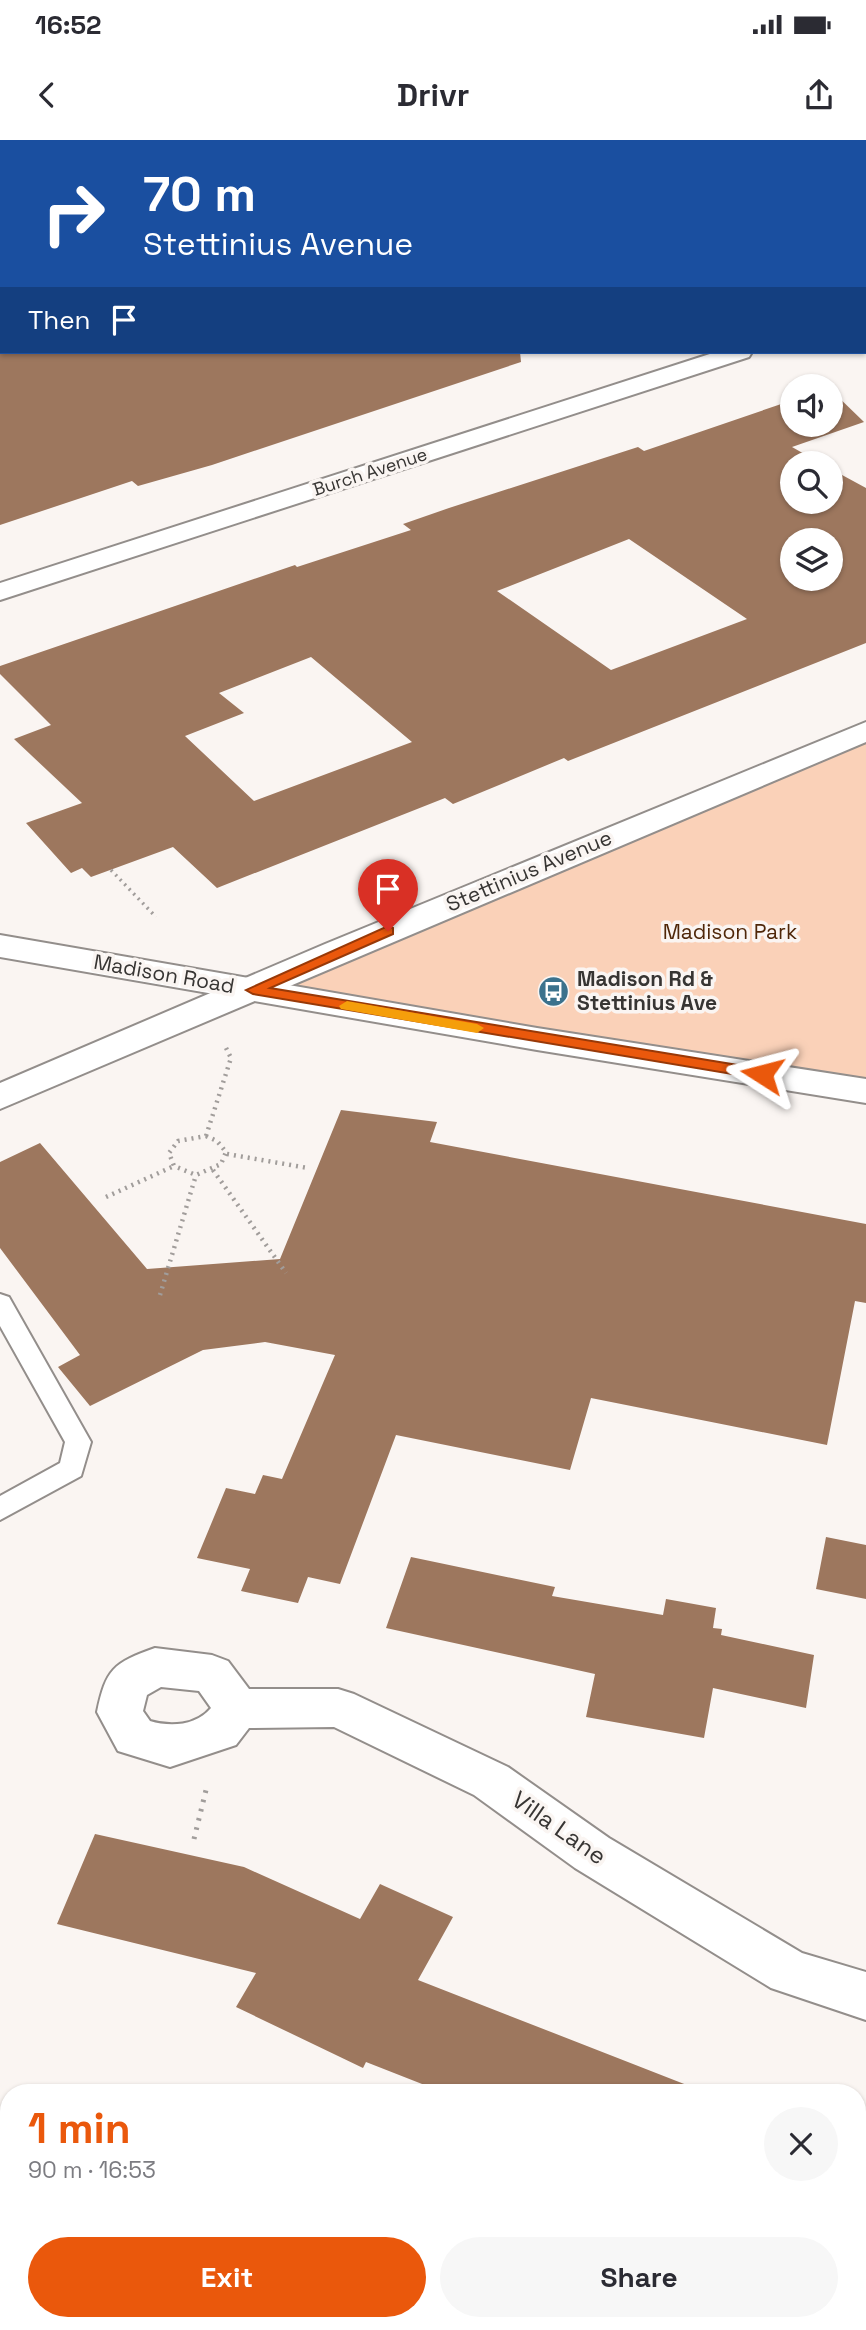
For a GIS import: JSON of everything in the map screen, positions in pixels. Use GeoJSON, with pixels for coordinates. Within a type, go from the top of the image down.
{"type":"FeatureCollection","features":[{"type":"Feature","properties":{"kind":"street","name":"Burch Avenue"},"geometry":{"type":"LineString","coordinates":[[0,592],[734,354]]}},
{"type":"Feature","properties":{"kind":"street","name":"Stettinius Avenue"},"geometry":{"type":"LineString","coordinates":[[0,1097],[866,731]]}},
{"type":"Feature","properties":{"kind":"street","name":"Madison Road"},"geometry":{"type":"LineString","coordinates":[[0,946],[866,1091]]}},
{"type":"Feature","properties":{"kind":"street","name":"Villa Lane"},"geometry":{"type":"LineString","coordinates":[[237,1709],[338,1709],[491,1781],[592,1853],[789,1972],[866,1996]]}},
{"type":"Feature","properties":{"kind":"lane"},"geometry":{"type":"LineString","coordinates":[[0,1303],[78,1442],[72,1469],[0,1509]]}},
{"type":"Feature","properties":{"kind":"path"},"geometry":{"type":"LineString","coordinates":[[111,870],[156,917]]}},
{"type":"Feature","properties":{"kind":"path"},"geometry":{"type":"LineString","coordinates":[[206,1136],[231,1058],[222,1040]]}},
{"type":"Feature","properties":{"kind":"path"},"geometry":{"type":"LineString","coordinates":[[206,1136],[222,1143],[226,1154],[225,1160],[213,1170],[196,1175],[174,1166],[169,1153],[178,1141],[186,1137],[206,1136]]}},
{"type":"Feature","properties":{"kind":"path"},"geometry":{"type":"LineString","coordinates":[[226,1154],[308,1168]]}},
{"type":"Feature","properties":{"kind":"path"},"geometry":{"type":"LineString","coordinates":[[106,1197],[174,1166]]}},
{"type":"Feature","properties":{"kind":"path"},"geometry":{"type":"LineString","coordinates":[[213,1170],[286,1273]]}},
{"type":"Feature","properties":{"kind":"path"},"geometry":{"type":"LineString","coordinates":[[160,1295],[196,1175]]}},
{"type":"Feature","properties":{"kind":"green space","name":"Madison Park"},"geometry":{"type":"Polygon","coordinates":[[[866,731],[866,1091],[253,990],[866,731]]]}},
{"type":"Feature","properties":{"kind":"building"},"geometry":{"type":"Polygon","coordinates":[[[0,354],[520,354],[521,362],[212,465],[138,486],[132,481],[0,525],[0,354]]]}},
{"type":"Feature","properties":{"kind":"building"},"geometry":{"type":"Polygon","coordinates":[[[843,402],[864,422],[843,429],[843,402]]]}},
{"type":"Feature","properties":{"kind":"building"},"geometry":{"type":"Polygon","coordinates":[[[780,404],[780,437],[821,437],[792,447],[799,451],[780,451],[780,514],[843,514],[843,476],[866,488],[866,643],[568,761],[564,758],[453,804],[445,798],[217,888],[173,847],[91,877],[82,868],[71,873],[26,823],[82,803],[14,739],[51,725],[0,674],[0,666],[295,565],[297,567],[411,530],[403,524],[449,508],[638,447],[644,451],[780,404]],[[629,539],[497,591],[611,670],[747,619],[629,539]],[[311,657],[219,693],[244,713],[185,736],[254,801],[412,742],[311,657]]]}},
{"type":"Feature","properties":{"kind":"building"},"geometry":{"type":"Polygon","coordinates":[[[341,1110],[437,1122],[430,1142],[866,1224],[866,1303],[855,1301],[827,1445],[591,1398],[570,1470],[396,1435],[340,1584],[308,1577],[298,1603],[241,1591],[250,1569],[197,1558],[226,1488],[255,1494],[263,1475],[282,1479],[335,1355],[265,1342],[203,1350],[90,1406],[58,1367],[80,1355],[0,1248],[0,1162],[40,1143],[147,1269],[280,1259],[341,1110]]]}},
{"type":"Feature","properties":{"kind":"building"},"geometry":{"type":"Polygon","coordinates":[[[826,1537],[866,1545],[866,1599],[816,1589],[826,1537]]]}},
{"type":"Feature","properties":{"kind":"building"},"geometry":{"type":"Polygon","coordinates":[[[411,1557],[555,1587],[552,1596],[663,1615],[666,1599],[716,1608],[713,1628],[722,1629],[721,1635],[814,1655],[806,1708],[713,1688],[704,1738],[586,1717],[595,1674],[386,1628],[411,1557]]]}},
{"type":"Feature","properties":{"kind":"building"},"geometry":{"type":"Polygon","coordinates":[[[95,1834],[244,1867],[360,1919],[380,1884],[453,1917],[418,1980],[684,2084],[422,2084],[366,2062],[363,2068],[236,2007],[256,1973],[57,1924],[95,1834]]]}},
{"type":"Feature","properties":{"kind":"slow traffic"},"geometry":{"type":"LineString","coordinates":[[347,1006],[477,1028]]}},
{"type":"Feature","properties":{"kind":"place","name":"Madison Rd & Stettinius Ave"},"geometry":{"type":"Point","coordinates":[554,991]}},
{"type":"Feature","properties":{"kind":"route"},"geometry":{"type":"LineString","coordinates":[[388,931],[253,990],[537,1039],[762,1074]]}}]}
